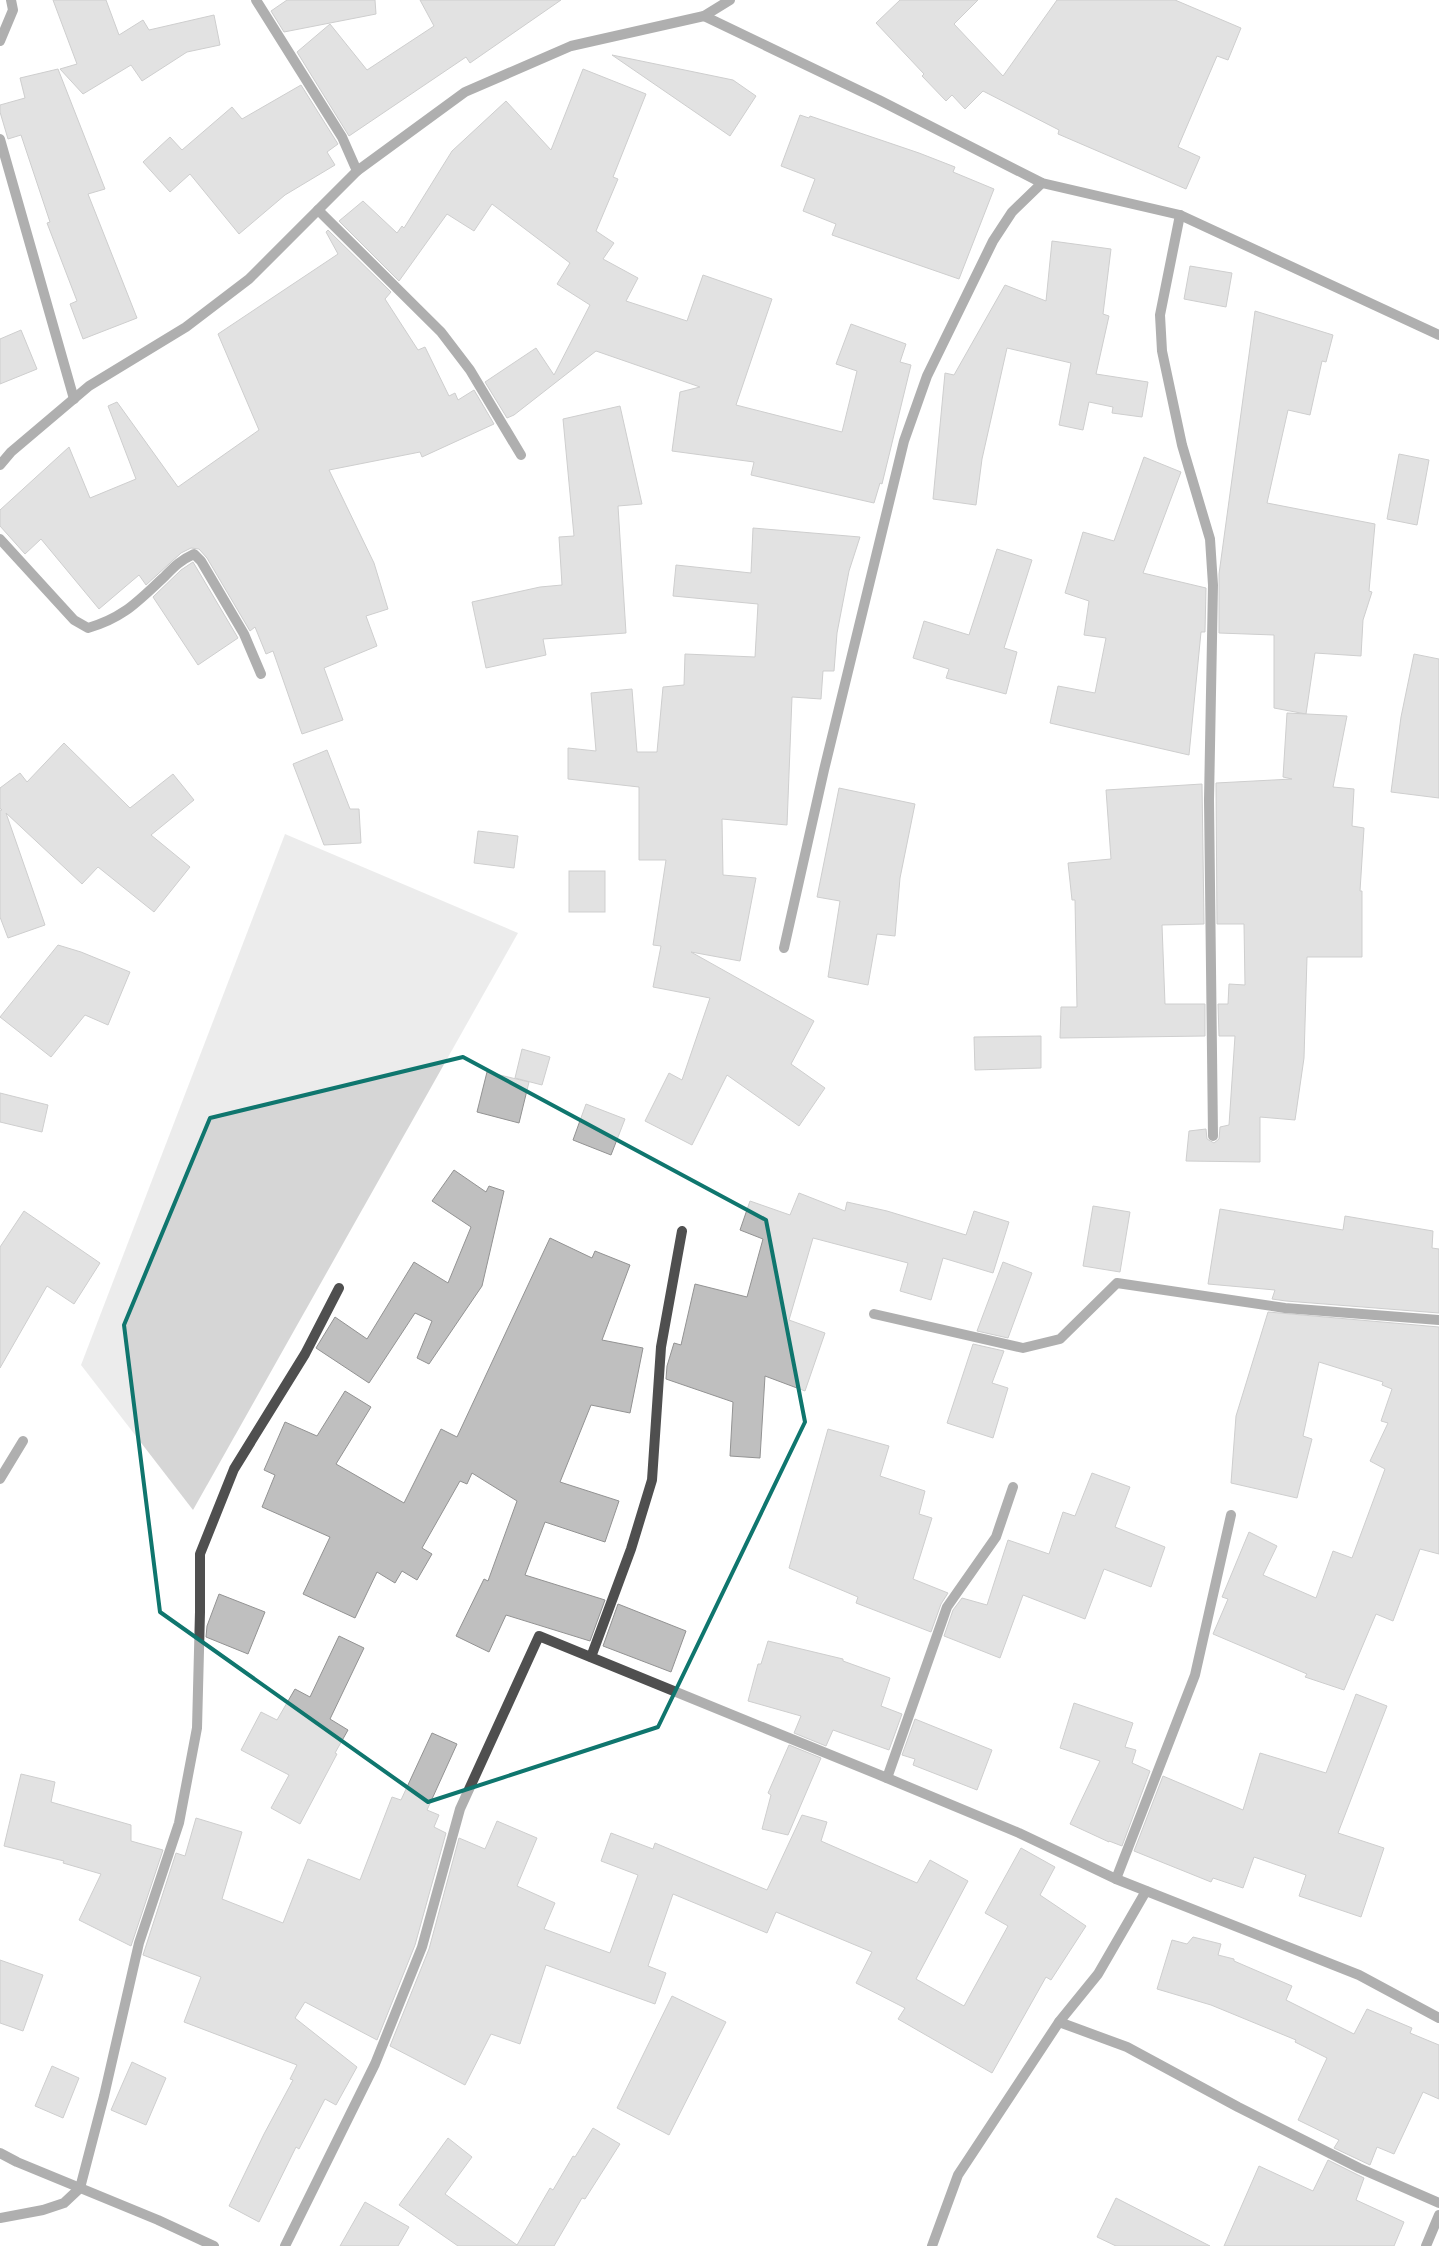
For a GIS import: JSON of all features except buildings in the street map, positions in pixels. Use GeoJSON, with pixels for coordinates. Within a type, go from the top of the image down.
{"type":"FeatureCollection","features":[{"type":"Feature","properties":{"kind":"street"},"geometry":{"type":"LineString","coordinates":[[0,41],[13,10],[11,0]]}},
{"type":"Feature","properties":{"kind":"street"},"geometry":{"type":"LineString","coordinates":[[256,0],[342,137],[357,171]]}},
{"type":"Feature","properties":{"kind":"street"},"geometry":{"type":"LineString","coordinates":[[0,465],[11,452],[89,386],[186,327],[242,285],[357,171],[465,92],[571,46],[704,16],[730,0]]}},
{"type":"Feature","properties":{"kind":"street"},"geometry":{"type":"LineString","coordinates":[[704,16],[879,100],[1042,183],[1180,215],[1439,335]]}},
{"type":"Feature","properties":{"kind":"street"},"geometry":{"type":"LineString","coordinates":[[0,139],[74,399]]}},
{"type":"Feature","properties":{"kind":"street"},"geometry":{"type":"LineString","coordinates":[[784,948],[824,770],[904,441],[915,406],[927,376],[993,241],[1012,212],[1042,183]]}},
{"type":"Feature","properties":{"kind":"street"},"geometry":{"type":"LineString","coordinates":[[318,210],[441,332],[470,370],[521,455]]}},
{"type":"Feature","properties":{"kind":"street"},"geometry":{"type":"LineString","coordinates":[[1180,215],[1160,315],[1162,351],[1182,445],[1210,539],[1213,585],[1209,800],[1213,1136]]}},
{"type":"Feature","properties":{"kind":"street"},"geometry":{"type":"LineString","coordinates":[[0,539],[7,544],[74,620],[88,628],[109,622],[127,611],[180,560],[194,554],[201,561],[244,634],[261,674]]}},
{"type":"Feature","properties":{"kind":"street"},"geometry":{"type":"LineString","coordinates":[[591,1658],[631,1549],[652,1480],[661,1347],[682,1231]]}},
{"type":"Feature","properties":{"kind":"street"},"geometry":{"type":"LineString","coordinates":[[874,1314],[1023,1348],[1060,1339],[1117,1284],[1286,1308],[1439,1320]]}},
{"type":"Feature","properties":{"kind":"street"},"geometry":{"type":"LineString","coordinates":[[0,2218],[44,2210],[64,2203],[80,2188],[104,2096],[138,1943],[179,1823],[197,1728],[200,1554],[234,1469],[305,1354],[339,1288]]}},
{"type":"Feature","properties":{"kind":"street"},"geometry":{"type":"LineString","coordinates":[[0,1479],[23,1441]]}},
{"type":"Feature","properties":{"kind":"street"},"geometry":{"type":"LineString","coordinates":[[887,1778],[947,1607],[996,1537],[1013,1487]]}},
{"type":"Feature","properties":{"kind":"street"},"geometry":{"type":"LineString","coordinates":[[1116,1879],[1195,1675],[1231,1515]]}},
{"type":"Feature","properties":{"kind":"street"},"geometry":{"type":"LineString","coordinates":[[285,2246],[375,2064],[422,1947],[460,1809],[539,1636],[887,1778],[1019,1834],[1116,1879],[1359,1975],[1439,2018]]}},
{"type":"Feature","properties":{"kind":"street"},"geometry":{"type":"LineString","coordinates":[[932,2246],[958,2175],[1059,2022],[1098,1974],[1146,1890]]}},
{"type":"Feature","properties":{"kind":"street"},"geometry":{"type":"LineString","coordinates":[[1059,2022],[1127,2048],[1238,2107],[1360,2168],[1439,2203]]}},
{"type":"Feature","properties":{"kind":"street"},"geometry":{"type":"LineString","coordinates":[[0,2153],[17,2162],[158,2220],[214,2246]]}},
{"type":"Feature","properties":{"kind":"street"},"geometry":{"type":"LineString","coordinates":[[1426,2246],[1439,2215]]}},
{"type":"Feature","properties":{"kind":"highlighted area"},"geometry":{"type":"Polygon","coordinates":[[[463,1057],[766,1220],[805,1422],[658,1727],[428,1802],[160,1612],[124,1325],[210,1118],[463,1057]]]}},
{"type":"Feature","properties":{"kind":"shaded area"},"geometry":{"type":"Polygon","coordinates":[[[285,834],[518,933],[193,1510],[81,1365],[285,834]]]}}]}
